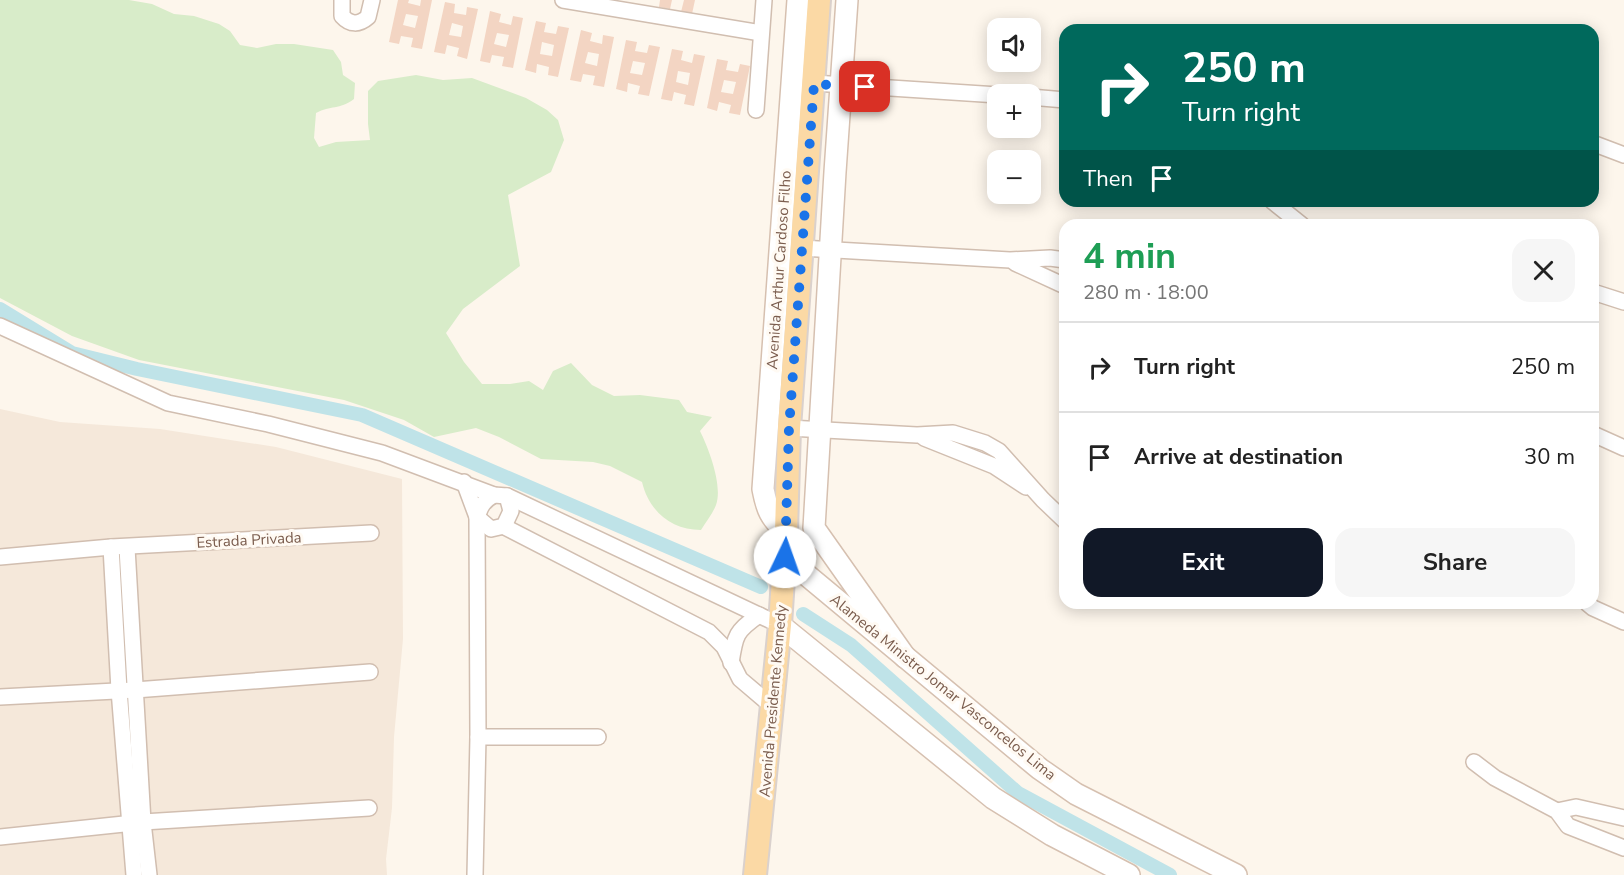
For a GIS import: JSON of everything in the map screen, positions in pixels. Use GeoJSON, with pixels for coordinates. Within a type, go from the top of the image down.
{"type":"FeatureCollection","features":[{"type":"Feature","properties":{"kind":"main road","name":"Avenida Arthur Cardoso Filho"},"geometry":{"type":"LineString","coordinates":[[786,532],[774,520],[767,508],[763,489],[798,0]]}},
{"type":"Feature","properties":{"kind":"main road","name":"Avenida Presidente Kennedy"},"geometry":{"type":"LineString","coordinates":[[757,871],[785,557],[789,428],[819,0]]}},
{"type":"Feature","properties":{"kind":"main road"},"geometry":{"type":"LineString","coordinates":[[847,0],[814,528],[905,657]]}},
{"type":"Feature","properties":{"kind":"main road","name":"Alameda Ministro Jomar Vasconcelos Lima"},"geometry":{"type":"LineString","coordinates":[[785,557],[1040,769],[1076,794],[1236,875]]}},
{"type":"Feature","properties":{"kind":"main road"},"geometry":{"type":"LineString","coordinates":[[780,625],[993,798],[1052,835],[1129,875]]}},
{"type":"Feature","properties":{"kind":"street"},"geometry":{"type":"LineString","coordinates":[[342,0],[342,16],[352,23],[359,23],[368,17],[372,0]]}},
{"type":"Feature","properties":{"kind":"street"},"geometry":{"type":"LineString","coordinates":[[562,0],[591,3],[760,33]]}},
{"type":"Feature","properties":{"kind":"street"},"geometry":{"type":"LineString","coordinates":[[756,110],[764,0]]}},
{"type":"Feature","properties":{"kind":"street"},"geometry":{"type":"LineString","coordinates":[[814,84],[987,94]]}},
{"type":"Feature","properties":{"kind":"street"},"geometry":{"type":"LineString","coordinates":[[1041,98],[1059,99]]}},
{"type":"Feature","properties":{"kind":"street"},"geometry":{"type":"LineString","coordinates":[[1599,146],[1624,155]]}},
{"type":"Feature","properties":{"kind":"street"},"geometry":{"type":"LineString","coordinates":[[1280,207],[1294,219]]}},
{"type":"Feature","properties":{"kind":"street"},"geometry":{"type":"LineString","coordinates":[[801,248],[1010,260],[1059,259]]}},
{"type":"Feature","properties":{"kind":"street"},"geometry":{"type":"LineString","coordinates":[[1010,260],[1059,283]]}},
{"type":"Feature","properties":{"kind":"street"},"geometry":{"type":"LineString","coordinates":[[1599,294],[1624,302]]}},
{"type":"Feature","properties":{"kind":"street"},"geometry":{"type":"LineString","coordinates":[[0,326],[168,403],[268,424],[382,453],[503,496],[780,625]]}},
{"type":"Feature","properties":{"kind":"street"},"geometry":{"type":"LineString","coordinates":[[789,428],[917,435],[952,433],[985,443],[999,450],[1059,515]]}},
{"type":"Feature","properties":{"kind":"street"},"geometry":{"type":"LineString","coordinates":[[1599,437],[1624,448]]}},
{"type":"Feature","properties":{"kind":"street"},"geometry":{"type":"LineString","coordinates":[[464,482],[477,517],[709,632],[724,647],[740,679],[772,707]]}},
{"type":"Feature","properties":{"kind":"street"},"geometry":{"type":"LineString","coordinates":[[475,875],[478,737],[477,517],[486,499],[503,496]]}},
{"type":"Feature","properties":{"kind":"street"},"geometry":{"type":"LineString","coordinates":[[477,547],[511,511],[503,496]]}},
{"type":"Feature","properties":{"kind":"street","name":"Estrada Privada"},"geometry":{"type":"LineString","coordinates":[[0,556],[111,547],[127,548],[371,533]]}},
{"type":"Feature","properties":{"kind":"street"},"geometry":{"type":"LineString","coordinates":[[111,547],[119,690],[136,824],[149,875]]}},
{"type":"Feature","properties":{"kind":"street"},"geometry":{"type":"LineString","coordinates":[[127,548],[135,690],[134,875]]}},
{"type":"Feature","properties":{"kind":"street"},"geometry":{"type":"LineString","coordinates":[[1595,609],[1624,622]]}},
{"type":"Feature","properties":{"kind":"street"},"geometry":{"type":"LineString","coordinates":[[731,663],[734,640],[742,626],[759,615]]}},
{"type":"Feature","properties":{"kind":"street"},"geometry":{"type":"LineString","coordinates":[[0,697],[135,690],[370,672]]}},
{"type":"Feature","properties":{"kind":"street"},"geometry":{"type":"LineString","coordinates":[[478,737],[597,736]]}},
{"type":"Feature","properties":{"kind":"street"},"geometry":{"type":"LineString","coordinates":[[1474,762],[1495,778],[1557,811],[1568,826],[1624,848]]}},
{"type":"Feature","properties":{"kind":"street"},"geometry":{"type":"LineString","coordinates":[[1557,811],[1576,807],[1624,818]]}},
{"type":"Feature","properties":{"kind":"street"},"geometry":{"type":"LineString","coordinates":[[0,837],[136,824],[369,808]]}},
{"type":"Feature","properties":{"kind":"shaded area"},"geometry":{"type":"Polygon","coordinates":[[[0,409],[60,422],[160,429],[276,447],[402,479],[403,639],[394,737],[392,808],[386,859],[387,875],[0,875],[0,409]]]}},
{"type":"Feature","properties":{"kind":"green space"},"geometry":{"type":"Polygon","coordinates":[[[0,0],[129,0],[152,4],[174,14],[194,16],[219,24],[230,31],[240,45],[257,48],[276,44],[294,44],[333,50],[341,62],[343,75],[355,83],[354,99],[344,105],[316,113],[314,138],[319,147],[336,142],[370,140],[368,91],[378,81],[416,75],[443,80],[472,78],[526,98],[547,110],[558,120],[564,140],[551,172],[508,195],[520,266],[463,309],[446,333],[464,362],[482,384],[529,381],[543,390],[553,371],[571,363],[592,385],[614,396],[640,395],[679,400],[687,412],[712,417],[700,431],[714,468],[718,497],[715,508],[701,530],[680,527],[663,517],[650,502],[642,482],[610,466],[593,462],[541,459],[476,428],[434,437],[404,420],[344,400],[139,360],[72,336],[0,298],[0,0]]]}},
{"type":"Feature","properties":{"kind":"building"},"geometry":{"type":"Polygon","coordinates":[[[398,0],[409,0],[408,3],[420,6],[421,0],[432,0],[422,49],[411,47],[413,38],[401,36],[399,44],[389,42],[398,0]],[[406,14],[403,25],[415,28],[418,16],[406,14]]]}},
{"type":"Feature","properties":{"kind":"building"},"geometry":{"type":"Polygon","coordinates":[[[660,0],[672,0],[670,9],[659,7],[660,0]]]}},
{"type":"Feature","properties":{"kind":"building"},"geometry":{"type":"Polygon","coordinates":[[[684,0],[695,0],[692,14],[681,12],[684,0]]]}},
{"type":"Feature","properties":{"kind":"building"},"geometry":{"type":"Polygon","coordinates":[[[445,2],[455,4],[454,13],[466,15],[467,7],[478,9],[467,59],[457,56],[459,48],[447,45],[445,54],[434,52],[445,2]],[[452,23],[449,35],[461,37],[463,26],[452,23]]]}},
{"type":"Feature","properties":{"kind":"building"},"geometry":{"type":"Polygon","coordinates":[[[490,11],[501,14],[499,22],[511,25],[513,16],[523,18],[513,68],[502,66],[504,57],[492,55],[490,63],[480,61],[490,11]],[[497,33],[494,44],[506,47],[509,35],[497,33]]]}},
{"type":"Feature","properties":{"kind":"building"},"geometry":{"type":"Polygon","coordinates":[[[536,21],[546,23],[544,32],[556,34],[558,26],[569,28],[558,77],[548,75],[549,67],[537,64],[536,73],[525,70],[536,21]],[[542,42],[540,54],[552,56],[554,45],[542,42]]]}},
{"type":"Feature","properties":{"kind":"building"},"geometry":{"type":"Polygon","coordinates":[[[581,30],[592,33],[590,41],[602,44],[603,35],[614,37],[604,87],[593,85],[595,76],[583,74],[581,82],[570,80],[581,30]],[[588,52],[585,63],[597,66],[599,54],[588,52]]]}},
{"type":"Feature","properties":{"kind":"building"},"geometry":{"type":"Polygon","coordinates":[[[626,40],[637,42],[635,51],[647,53],[649,45],[660,47],[649,96],[638,94],[640,86],[628,83],[627,92],[616,89],[626,40]],[[633,61],[630,73],[642,75],[645,63],[633,61]]]}},
{"type":"Feature","properties":{"kind":"building"},"geometry":{"type":"Polygon","coordinates":[[[672,49],[683,51],[681,60],[692,63],[694,54],[705,56],[694,106],[684,104],[686,95],[674,92],[672,101],[661,99],[672,49]],[[678,71],[676,82],[688,85],[690,73],[678,71]]]}},
{"type":"Feature","properties":{"kind":"building"},"geometry":{"type":"Polygon","coordinates":[[[717,59],[728,61],[726,70],[738,72],[740,64],[750,66],[740,115],[729,113],[731,105],[719,102],[717,111],[707,108],[717,59]],[[724,80],[721,92],[733,94],[736,82],[724,80]]]}},
{"type":"Feature","properties":{"kind":"waterway"},"geometry":{"type":"LineString","coordinates":[[0,309],[72,353],[137,369],[362,415],[761,587]]}},
{"type":"Feature","properties":{"kind":"waterway"},"geometry":{"type":"LineString","coordinates":[[803,614],[851,645],[1018,793],[1170,875]]}},
{"type":"Feature","properties":{"kind":"route"},"geometry":{"type":"LineString","coordinates":[[785,557],[789,428],[814,84],[865,87]]}}]}
